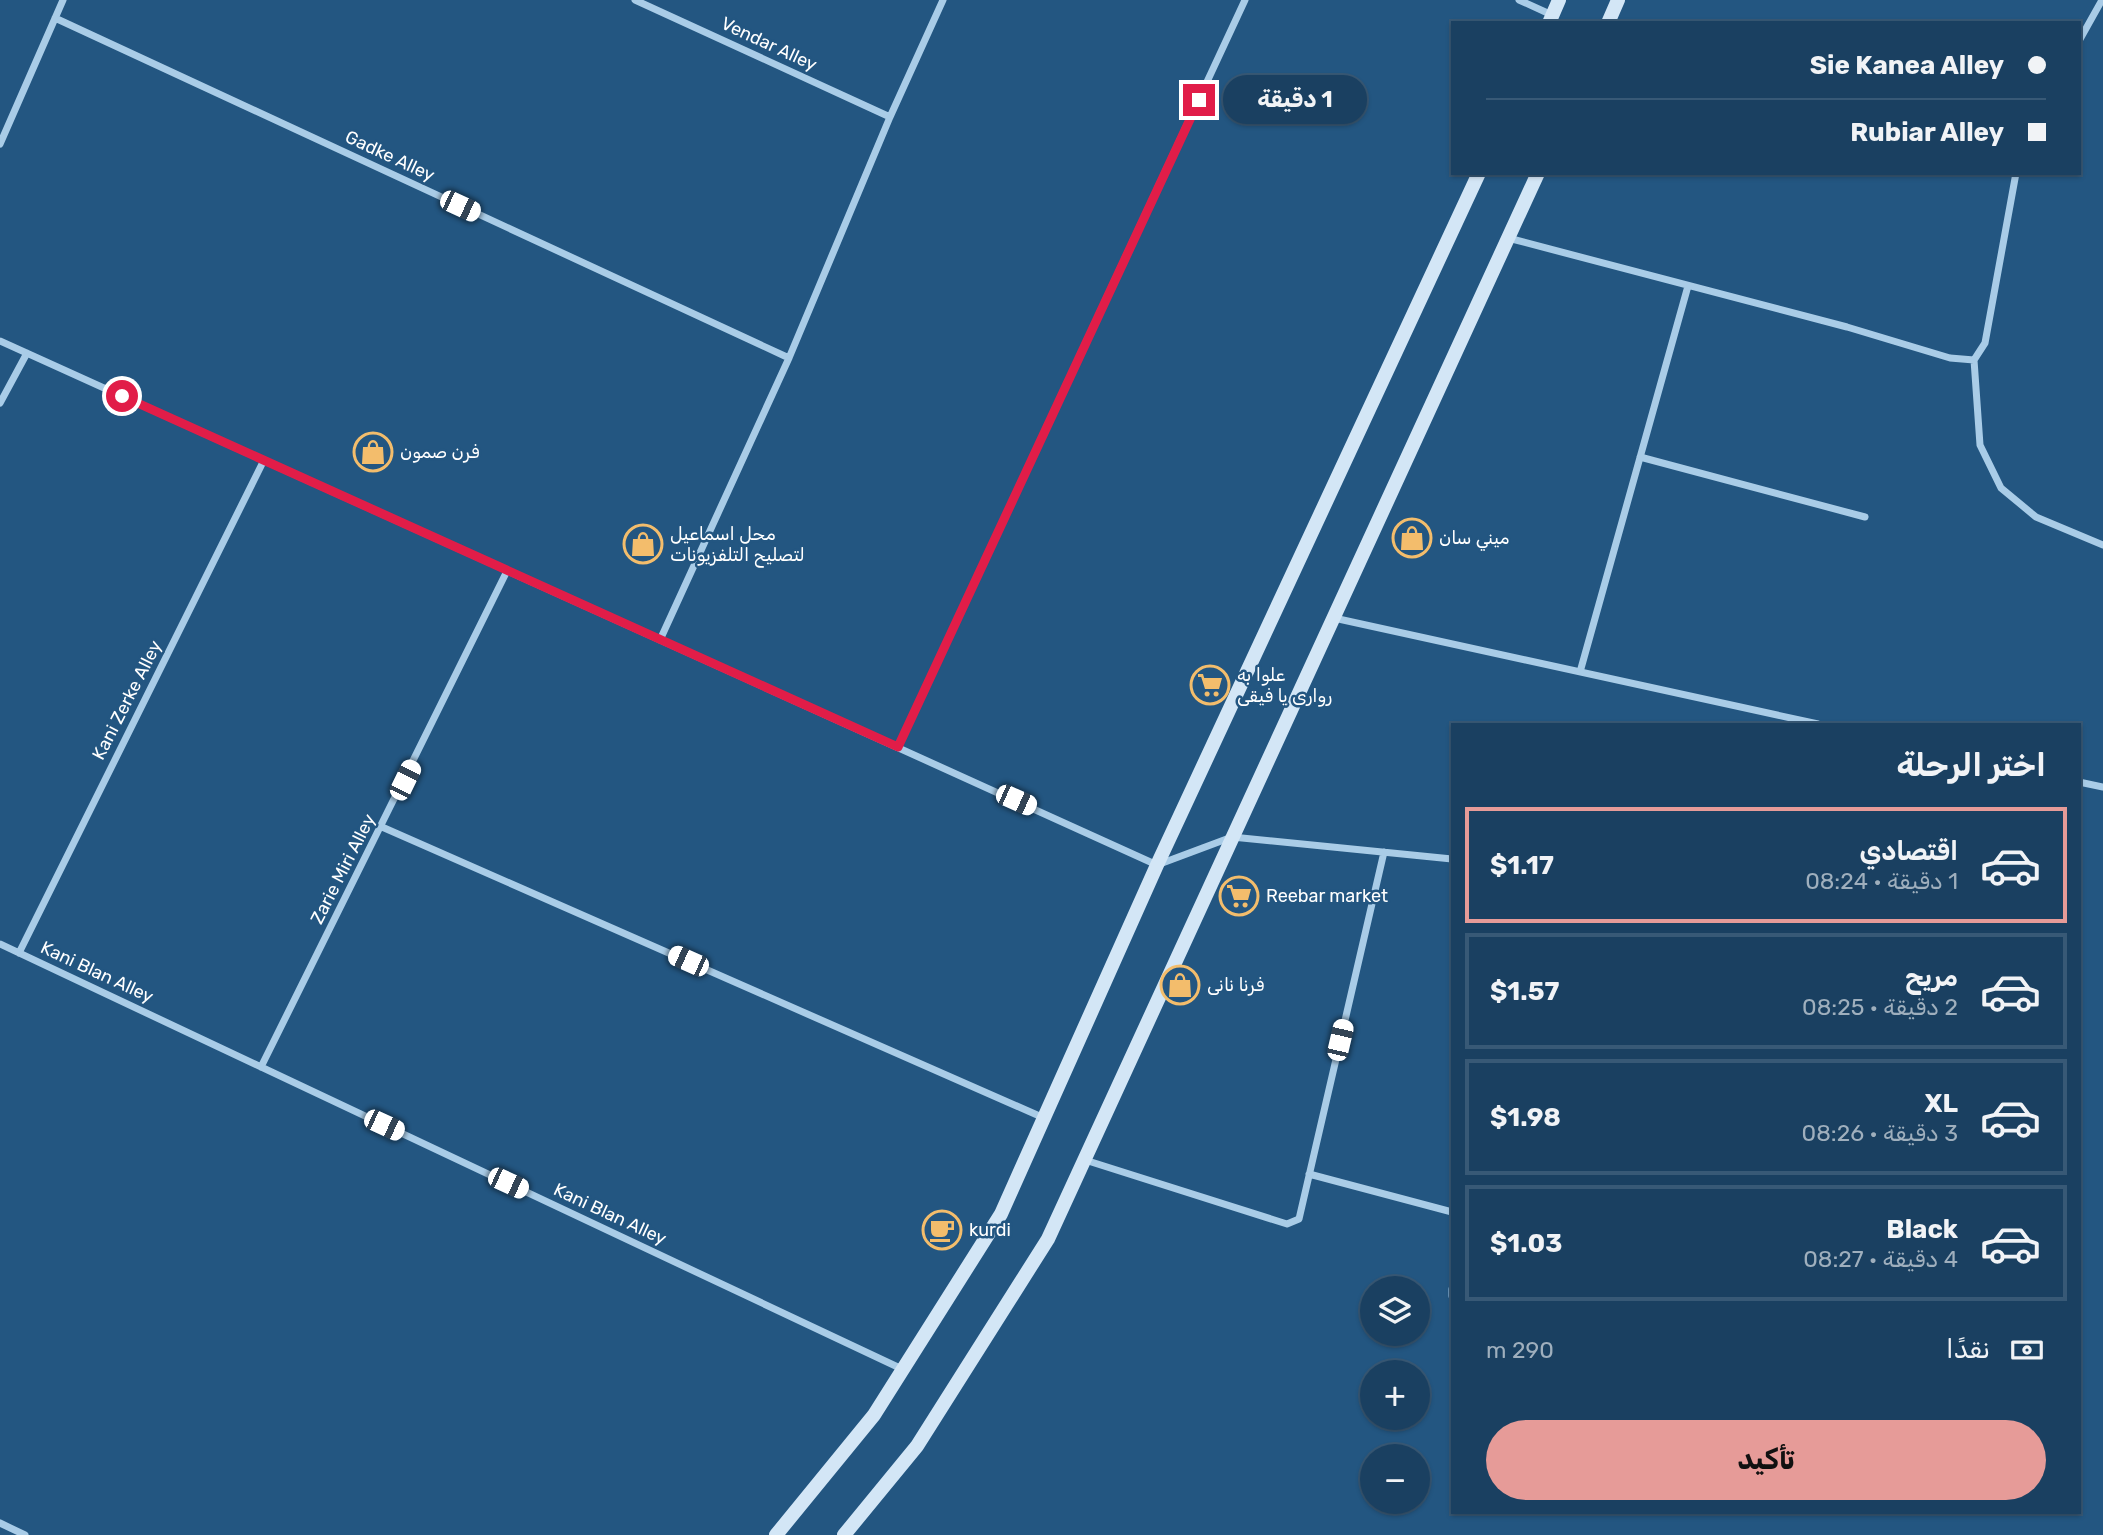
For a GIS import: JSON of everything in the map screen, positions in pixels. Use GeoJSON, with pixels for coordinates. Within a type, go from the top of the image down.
{"type":"FeatureCollection","features":[{"type":"Feature","properties":{"kind":"main road"},"geometry":{"type":"LineString","coordinates":[[1551,19],[1559,0]]}},
{"type":"Feature","properties":{"kind":"main road"},"geometry":{"type":"LineString","coordinates":[[1609,21],[1618,0]]}},
{"type":"Feature","properties":{"kind":"main road"},"geometry":{"type":"LineString","coordinates":[[776,1535],[874,1415],[1002,1214],[1157,865],[1478,175]]}},
{"type":"Feature","properties":{"kind":"main road"},"geometry":{"type":"LineString","coordinates":[[844,1535],[924,1434],[1048,1239],[1537,175]]}},
{"type":"Feature","properties":{"kind":"street"},"geometry":{"type":"LineString","coordinates":[[0,144],[64,0]]}},
{"type":"Feature","properties":{"kind":"street","name":"Vendar Alley"},"geometry":{"type":"LineString","coordinates":[[635,0],[890,117]]}},
{"type":"Feature","properties":{"kind":"street"},"geometry":{"type":"LineString","coordinates":[[660,640],[789,358],[890,117],[943,0]]}},
{"type":"Feature","properties":{"kind":"street"},"geometry":{"type":"LineString","coordinates":[[898,747],[1245,0]]}},
{"type":"Feature","properties":{"kind":"street"},"geometry":{"type":"LineString","coordinates":[[1519,0],[1551,19]]}},
{"type":"Feature","properties":{"kind":"street"},"geometry":{"type":"LineString","coordinates":[[2081,37],[2102,0]]}},
{"type":"Feature","properties":{"kind":"street","name":"Gadke Alley"},"geometry":{"type":"LineString","coordinates":[[55,18],[789,358]]}},
{"type":"Feature","properties":{"kind":"street"},"geometry":{"type":"LineString","coordinates":[[2016,175],[1985,343],[1974,360],[1980,445],[2001,488],[2036,517],[2103,545]]}},
{"type":"Feature","properties":{"kind":"street"},"geometry":{"type":"LineString","coordinates":[[1508,238],[1847,327],[1950,358],[1974,360]]}},
{"type":"Feature","properties":{"kind":"street"},"geometry":{"type":"LineString","coordinates":[[1580,672],[1688,286]]}},
{"type":"Feature","properties":{"kind":"street"},"geometry":{"type":"LineString","coordinates":[[0,341],[1157,865],[1232,838],[1451,859]]}},
{"type":"Feature","properties":{"kind":"street"},"geometry":{"type":"LineString","coordinates":[[0,402],[27,353]]}},
{"type":"Feature","properties":{"kind":"street"},"geometry":{"type":"LineString","coordinates":[[1640,457],[1865,517]]}},
{"type":"Feature","properties":{"kind":"street","name":"Kani Zerke Alley"},"geometry":{"type":"LineString","coordinates":[[19,953],[264,460]]}},
{"type":"Feature","properties":{"kind":"street","name":"Zarie Miri Alley"},"geometry":{"type":"LineString","coordinates":[[261,1067],[507,571]]}},
{"type":"Feature","properties":{"kind":"street"},"geometry":{"type":"LineString","coordinates":[[1334,618],[1813,723]]}},
{"type":"Feature","properties":{"kind":"street"},"geometry":{"type":"LineString","coordinates":[[2081,782],[2103,787]]}},
{"type":"Feature","properties":{"kind":"street"},"geometry":{"type":"LineString","coordinates":[[382,827],[1045,1118]]}},
{"type":"Feature","properties":{"kind":"street"},"geometry":{"type":"LineString","coordinates":[[1085,1160],[1287,1224],[1299,1219],[1384,852]]}},
{"type":"Feature","properties":{"kind":"street","name":"Kani Blan Alley"},"geometry":{"type":"LineString","coordinates":[[0,944],[902,1370]]}},
{"type":"Feature","properties":{"kind":"street"},"geometry":{"type":"LineString","coordinates":[[1309,1174],[1451,1212]]}},
{"type":"Feature","properties":{"kind":"street"},"geometry":{"type":"LineString","coordinates":[[0,1523],[25,1535]]}},
{"type":"Feature","properties":{"kind":"place","name":"فرن صمون"},"geometry":{"type":"Point","coordinates":[373,452]}},
{"type":"Feature","properties":{"kind":"place","name":"ميني سان"},"geometry":{"type":"Point","coordinates":[1412,538]}},
{"type":"Feature","properties":{"kind":"place","name":"محل اسماعيل لتصليح التلفزيونات"},"geometry":{"type":"Point","coordinates":[643,544]}},
{"type":"Feature","properties":{"kind":"place","name":"علوا به رواری یا فیقی"},"geometry":{"type":"Point","coordinates":[1210,685]}},
{"type":"Feature","properties":{"kind":"place","name":"Reebar market"},"geometry":{"type":"Point","coordinates":[1239,896]}},
{"type":"Feature","properties":{"kind":"place","name":"فرنا نانى"},"geometry":{"type":"Point","coordinates":[1180,985]}},
{"type":"Feature","properties":{"kind":"place","name":"kurdi"},"geometry":{"type":"Point","coordinates":[942,1230]}},
{"type":"Feature","properties":{"kind":"route"},"geometry":{"type":"LineString","coordinates":[[122,396],[898,747],[1199,100]]}}]}
